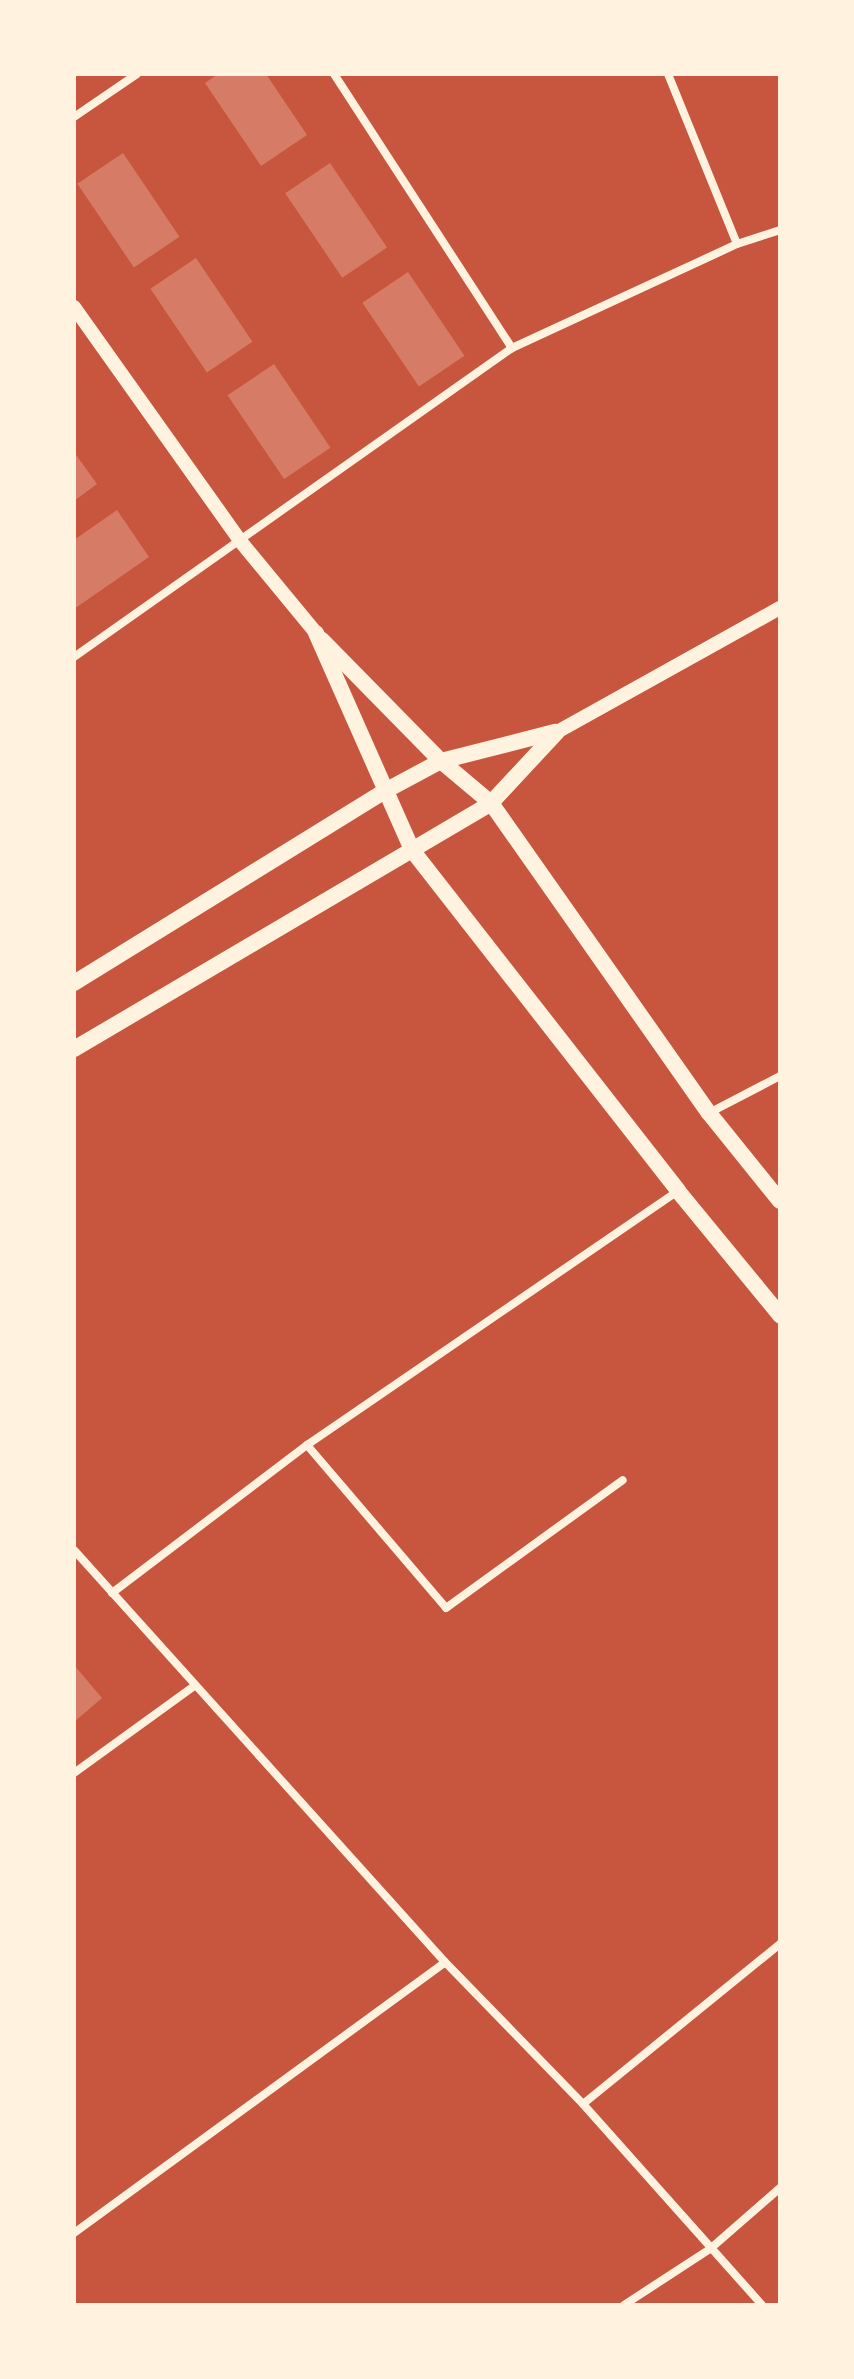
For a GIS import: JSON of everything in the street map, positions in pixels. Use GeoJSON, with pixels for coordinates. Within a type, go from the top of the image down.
{"type":"FeatureCollection","features":[{"type":"Feature","properties":{"kind":"main road"},"geometry":{"type":"LineString","coordinates":[[316,633],[441,761],[491,803],[709,1113],[780,1201]]}},
{"type":"Feature","properties":{"kind":"main road"},"geometry":{"type":"LineString","coordinates":[[316,633],[412,850],[678,1191],[780,1315]]}},
{"type":"Feature","properties":{"kind":"main road"},"geometry":{"type":"LineString","coordinates":[[74,983],[385,791],[441,761],[557,732]]}},
{"type":"Feature","properties":{"kind":"main road"},"geometry":{"type":"LineString","coordinates":[[74,1049],[491,803],[557,732]]}},
{"type":"Feature","properties":{"kind":"street"},"geometry":{"type":"LineString","coordinates":[[74,117],[137,74]]}},
{"type":"Feature","properties":{"kind":"street"},"geometry":{"type":"LineString","coordinates":[[334,74],[512,348]]}},
{"type":"Feature","properties":{"kind":"street"},"geometry":{"type":"LineString","coordinates":[[668,74],[680,96],[737,244]]}},
{"type":"Feature","properties":{"kind":"street"},"geometry":{"type":"LineString","coordinates":[[74,657],[512,348],[737,244],[780,230]]}},
{"type":"Feature","properties":{"kind":"street"},"geometry":{"type":"LineString","coordinates":[[74,307],[241,542],[316,633]]}},
{"type":"Feature","properties":{"kind":"street"},"geometry":{"type":"LineString","coordinates":[[557,732],[780,608]]}},
{"type":"Feature","properties":{"kind":"street"},"geometry":{"type":"LineString","coordinates":[[709,1113],[780,1076]]}},
{"type":"Feature","properties":{"kind":"street"},"geometry":{"type":"LineString","coordinates":[[112,1593],[307,1445],[678,1191]]}},
{"type":"Feature","properties":{"kind":"street"},"geometry":{"type":"LineString","coordinates":[[307,1445],[446,1608],[623,1480]]}},
{"type":"Feature","properties":{"kind":"street"},"geometry":{"type":"LineString","coordinates":[[74,1550],[445,1962],[583,2104],[762,2305]]}},
{"type":"Feature","properties":{"kind":"street"},"geometry":{"type":"LineString","coordinates":[[74,1773],[194,1686]]}},
{"type":"Feature","properties":{"kind":"street"},"geometry":{"type":"LineString","coordinates":[[583,2104],[780,1944]]}},
{"type":"Feature","properties":{"kind":"street"},"geometry":{"type":"LineString","coordinates":[[74,2233],[445,1962]]}},
{"type":"Feature","properties":{"kind":"street"},"geometry":{"type":"LineString","coordinates":[[624,2305],[710,2249],[780,2188]]}},
{"type":"Feature","properties":{"kind":"building"},"geometry":{"type":"Polygon","coordinates":[[[218,74],[266,74],[307,135],[261,166],[205,83],[218,74]]]}},
{"type":"Feature","properties":{"kind":"building"},"geometry":{"type":"Polygon","coordinates":[[[123,153],[179,237],[134,267],[77,184],[123,153]]]}},
{"type":"Feature","properties":{"kind":"building"},"geometry":{"type":"Polygon","coordinates":[[[330,163],[387,248],[342,278],[285,193],[330,163]]]}},
{"type":"Feature","properties":{"kind":"building"},"geometry":{"type":"Polygon","coordinates":[[[196,258],[252,342],[207,372],[150,289],[196,258]]]}},
{"type":"Feature","properties":{"kind":"building"},"geometry":{"type":"Polygon","coordinates":[[[408,272],[464,356],[419,386],[362,303],[408,272]]]}},
{"type":"Feature","properties":{"kind":"building"},"geometry":{"type":"Polygon","coordinates":[[[274,364],[330,448],[284,479],[228,395],[274,364]]]}},
{"type":"Feature","properties":{"kind":"building"},"geometry":{"type":"Polygon","coordinates":[[[74,452],[97,484],[74,501],[74,452]]]}},
{"type":"Feature","properties":{"kind":"building"},"geometry":{"type":"Polygon","coordinates":[[[117,510],[149,557],[74,609],[74,540],[117,510]]]}},
{"type":"Feature","properties":{"kind":"building"},"geometry":{"type":"Polygon","coordinates":[[[74,1665],[102,1698],[74,1722],[74,1665]]]}}]}
